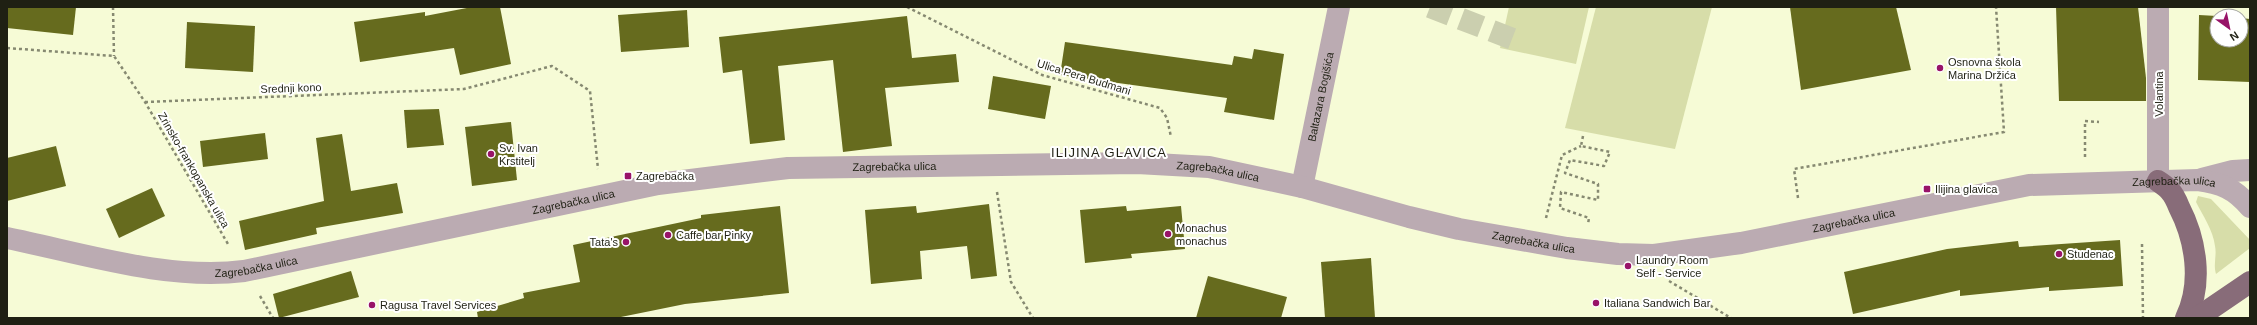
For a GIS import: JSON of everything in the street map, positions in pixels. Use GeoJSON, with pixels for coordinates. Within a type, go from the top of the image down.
{"type":"FeatureCollection","features":[{"type":"Feature","properties":{"kind":"main road"},"geometry":{"type":"LineString","coordinates":[[2158,181],[2171,191],[2188,224],[2194,244],[2195,290],[2191,308],[2186,318]]}},
{"type":"Feature","properties":{"kind":"main road"},"geometry":{"type":"LineString","coordinates":[[2197,318],[2250,282]]}},
{"type":"Feature","properties":{"kind":"street","name":"Baltazara Bogišića"},"geometry":{"type":"LineString","coordinates":[[1302,187],[1339,7]]}},
{"type":"Feature","properties":{"kind":"street","name":"Volantina"},"geometry":{"type":"LineString","coordinates":[[2158,7],[2158,181]]}},
{"type":"Feature","properties":{"kind":"street","name":"Zagrebačka ulica"},"geometry":{"type":"LineString","coordinates":[[7,238],[157,269],[219,274],[244,271],[658,184],[788,168],[1137,163],[1179,167],[1209,167],[1302,187],[1409,218],[1459,229],[1583,250],[1618,254],[1654,255],[1694,251],[1796,232],[2029,184],[2198,180],[2219,183],[2231,189],[2250,207]]}},
{"type":"Feature","properties":{"kind":"street"},"geometry":{"type":"LineString","coordinates":[[2198,180],[2232,171],[2250,170]]}},
{"type":"Feature","properties":{"kind":"path"},"geometry":{"type":"LineString","coordinates":[[113,7],[114,56],[145,102]]}},
{"type":"Feature","properties":{"kind":"path","name":"Ulica Pera Budmani"},"geometry":{"type":"LineString","coordinates":[[907,7],[1042,75],[1160,108],[1167,118],[1179,167]]}},
{"type":"Feature","properties":{"kind":"path"},"geometry":{"type":"LineString","coordinates":[[1798,198],[1794,170],[2004,132],[1996,7]]}},
{"type":"Feature","properties":{"kind":"path"},"geometry":{"type":"LineString","coordinates":[[7,48],[114,56]]}},
{"type":"Feature","properties":{"kind":"path","name":"Srednji kono"},"geometry":{"type":"LineString","coordinates":[[145,102],[464,89],[552,66],[590,91],[600,195]]}},
{"type":"Feature","properties":{"kind":"path","name":"Zrinsko-frankopanska ulica"},"geometry":{"type":"LineString","coordinates":[[145,102],[228,246]]}},
{"type":"Feature","properties":{"kind":"path"},"geometry":{"type":"LineString","coordinates":[[2084,183],[2085,121],[2098,122]]}},
{"type":"Feature","properties":{"kind":"path"},"geometry":{"type":"LineString","coordinates":[[1581,146],[1583,136]]}},
{"type":"Feature","properties":{"kind":"path"},"geometry":{"type":"LineString","coordinates":[[1540,243],[1562,155],[1581,146],[1610,152],[1604,166],[1570,160],[1565,173],[1598,184],[1598,200],[1561,192],[1560,208],[1589,218],[1583,250]]}},
{"type":"Feature","properties":{"kind":"path"},"geometry":{"type":"LineString","coordinates":[[997,189],[1011,282],[1034,318]]}},
{"type":"Feature","properties":{"kind":"path"},"geometry":{"type":"LineString","coordinates":[[2142,244],[2143,318]]}},
{"type":"Feature","properties":{"kind":"path"},"geometry":{"type":"LineString","coordinates":[[1668,280],[1731,318]]}},
{"type":"Feature","properties":{"kind":"path"},"geometry":{"type":"LineString","coordinates":[[259,294],[273,318]]}},
{"type":"Feature","properties":{"kind":"green space"},"geometry":{"type":"Polygon","coordinates":[[[1509,7],[1589,7],[1576,64],[1500,48],[1509,7]]]}},
{"type":"Feature","properties":{"kind":"green space"},"geometry":{"type":"Polygon","coordinates":[[[1596,7],[1712,7],[1675,149],[1565,128],[1596,7]]]}},
{"type":"Feature","properties":{"kind":"green space"},"geometry":{"type":"Polygon","coordinates":[[[2198,196],[2211,199],[2250,240],[2250,248],[2216,274],[2214,240],[2196,202],[2198,196]]]}},
{"type":"Feature","properties":{"kind":"building"},"geometry":{"type":"Polygon","coordinates":[[[7,7],[76,7],[73,35],[7,28],[7,7]]]}},
{"type":"Feature","properties":{"kind":"building"},"geometry":{"type":"Polygon","coordinates":[[[472,7],[500,7],[511,64],[460,75],[454,48],[360,62],[354,22],[425,12],[425,16],[472,7]]]}},
{"type":"Feature","properties":{"kind":"building"},"geometry":{"type":"Polygon","coordinates":[[[1790,7],[1896,7],[1911,70],[1801,90],[1790,7]]]}},
{"type":"Feature","properties":{"kind":"building"},"geometry":{"type":"Polygon","coordinates":[[[2056,7],[2138,7],[2146,78],[2146,101],[2059,101],[2056,7]]]}},
{"type":"Feature","properties":{"kind":"building"},"geometry":{"type":"Polygon","coordinates":[[[687,10],[689,47],[621,52],[618,15],[687,10]]]}},
{"type":"Feature","properties":{"kind":"building"},"geometry":{"type":"Polygon","coordinates":[[[2199,15],[2209,16],[2209,48],[2249,48],[2250,19],[2250,82],[2198,80],[2199,15]]]}},
{"type":"Feature","properties":{"kind":"building"},"geometry":{"type":"Polygon","coordinates":[[[907,16],[912,58],[956,54],[959,82],[885,88],[892,146],[843,152],[833,60],[778,66],[785,140],[750,144],[742,70],[723,73],[719,37],[907,16]]]}},
{"type":"Feature","properties":{"kind":"building"},"geometry":{"type":"Polygon","coordinates":[[[187,22],[255,26],[253,72],[185,68],[187,22]]]}},
{"type":"Feature","properties":{"kind":"building"},"geometry":{"type":"Polygon","coordinates":[[[1065,42],[1232,65],[1234,56],[1252,59],[1254,49],[1284,54],[1274,120],[1224,112],[1227,98],[1060,75],[1065,42]]]}},
{"type":"Feature","properties":{"kind":"building"},"geometry":{"type":"Polygon","coordinates":[[[993,76],[1051,86],[1045,119],[988,109],[993,76]]]}},
{"type":"Feature","properties":{"kind":"building"},"geometry":{"type":"Polygon","coordinates":[[[439,109],[444,145],[407,148],[404,110],[439,109]]]}},
{"type":"Feature","properties":{"kind":"building","name":"Sv. Ivan Krstitelj"},"geometry":{"type":"Polygon","coordinates":[[[511,122],[517,180],[472,186],[465,127],[511,122]]]}},
{"type":"Feature","properties":{"kind":"building"},"geometry":{"type":"Polygon","coordinates":[[[265,133],[268,159],[203,167],[200,141],[265,133]]]}},
{"type":"Feature","properties":{"kind":"building"},"geometry":{"type":"Polygon","coordinates":[[[342,134],[351,191],[397,183],[403,213],[316,228],[317,234],[245,250],[239,221],[324,201],[316,138],[342,134]]]}},
{"type":"Feature","properties":{"kind":"building"},"geometry":{"type":"Polygon","coordinates":[[[56,146],[66,186],[7,201],[7,158],[56,146]]]}},
{"type":"Feature","properties":{"kind":"building"},"geometry":{"type":"Polygon","coordinates":[[[152,188],[165,216],[119,238],[106,209],[152,188]]]}},
{"type":"Feature","properties":{"kind":"building"},"geometry":{"type":"Polygon","coordinates":[[[989,204],[997,276],[971,279],[967,246],[920,251],[922,279],[871,284],[865,210],[916,206],[917,213],[989,204]]]}},
{"type":"Feature","properties":{"kind":"building"},"geometry":{"type":"Polygon","coordinates":[[[780,206],[789,293],[685,304],[616,318],[478,318],[477,312],[524,298],[523,293],[580,282],[573,245],[701,218],[701,215],[780,206]]]}},
{"type":"Feature","properties":{"kind":"building"},"geometry":{"type":"Polygon","coordinates":[[[1126,206],[1127,211],[1181,206],[1185,249],[1131,254],[1132,258],[1085,263],[1080,210],[1126,206]]]}},
{"type":"Feature","properties":{"kind":"building"},"geometry":{"type":"Polygon","coordinates":[[[2120,240],[2123,286],[2049,291],[2049,287],[1960,296],[1960,290],[1853,314],[1844,272],[1947,249],[2018,241],[2019,247],[2120,240]]]}},
{"type":"Feature","properties":{"kind":"building"},"geometry":{"type":"Polygon","coordinates":[[[1371,258],[1375,318],[1325,318],[1321,262],[1371,258]]]}},
{"type":"Feature","properties":{"kind":"building"},"geometry":{"type":"Polygon","coordinates":[[[351,271],[359,297],[279,318],[273,294],[351,271]]]}},
{"type":"Feature","properties":{"kind":"building"},"geometry":{"type":"Polygon","coordinates":[[[1208,276],[1287,297],[1281,318],[1196,318],[1208,276]]]}},
{"type":"Feature","properties":{"kind":"tunnel"},"geometry":{"type":"LineString","coordinates":[[1430,7],[1513,39]]}},
{"type":"Feature","properties":{"kind":"place","name":"Osnovna škola Marina Držića"},"geometry":{"type":"Point","coordinates":[1940,68]}},
{"type":"Feature","properties":{"kind":"place","name":"Sv. Ivan Krstitelj"},"geometry":{"type":"Point","coordinates":[491,154]}},
{"type":"Feature","properties":{"kind":"place","name":"Zagrebačka"},"geometry":{"type":"Point","coordinates":[628,176]}},
{"type":"Feature","properties":{"kind":"place","name":"Ilijina glavica"},"geometry":{"type":"Point","coordinates":[1927,189]}},
{"type":"Feature","properties":{"kind":"place","name":"Monachus monachus"},"geometry":{"type":"Point","coordinates":[1168,234]}},
{"type":"Feature","properties":{"kind":"place","name":"Caffe bar Pinky"},"geometry":{"type":"Point","coordinates":[668,235]}},
{"type":"Feature","properties":{"kind":"place","name":"Tata's"},"geometry":{"type":"Point","coordinates":[626,242]}},
{"type":"Feature","properties":{"kind":"place","name":"Studenac"},"geometry":{"type":"Point","coordinates":[2059,254]}},
{"type":"Feature","properties":{"kind":"place","name":"Laundry Room Self - Service"},"geometry":{"type":"Point","coordinates":[1628,266]}},
{"type":"Feature","properties":{"kind":"place","name":"Italiana Sandwich Bar"},"geometry":{"type":"Point","coordinates":[1596,303]}},
{"type":"Feature","properties":{"kind":"place","name":"Ragusa Travel Services"},"geometry":{"type":"Point","coordinates":[372,305]}},
{"type":"Feature","properties":{"kind":"district","name":"ILIJINA GLAVICA"},"geometry":{"type":"Point","coordinates":[1109,152]}}]}
